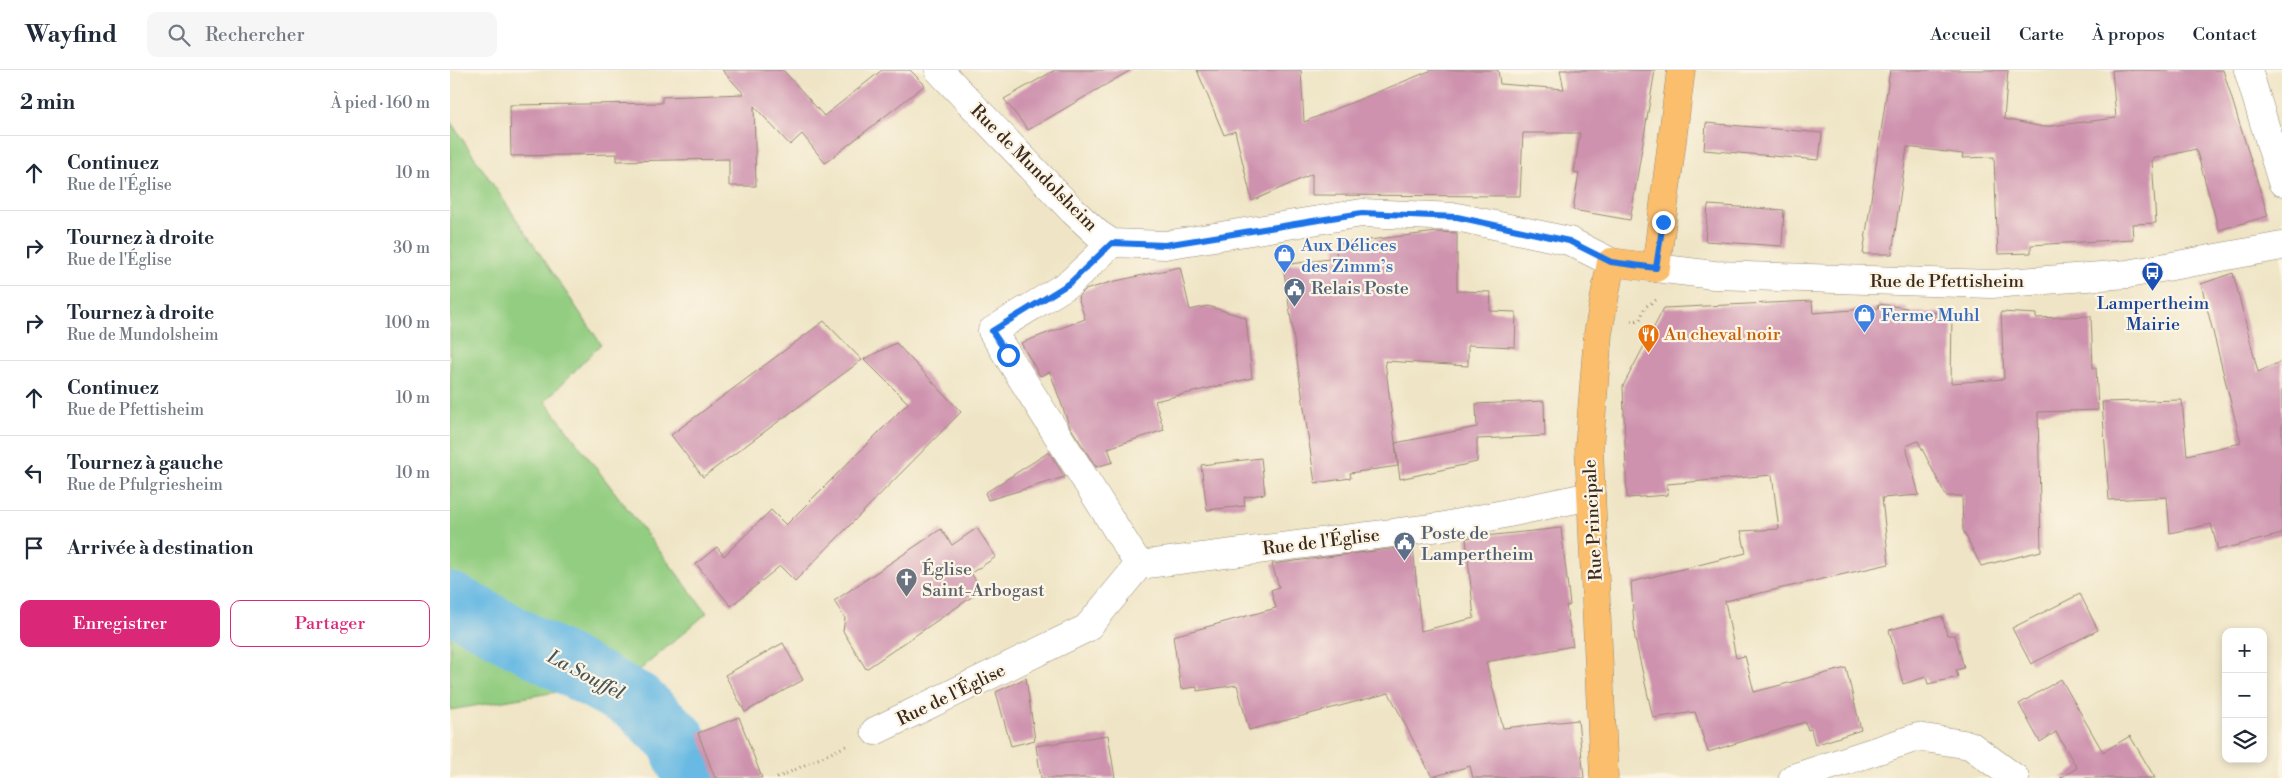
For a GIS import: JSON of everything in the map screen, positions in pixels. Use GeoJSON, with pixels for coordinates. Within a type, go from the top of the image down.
{"type":"FeatureCollection","features":[{"type":"Feature","properties":{"kind":"main road"},"geometry":{"type":"LineString","coordinates":[[1656,268],[1681,70]]}},
{"type":"Feature","properties":{"kind":"main road","name":"Rue de Pfettisheim"},"geometry":{"type":"LineString","coordinates":[[1611,262],[1656,268]]}},
{"type":"Feature","properties":{"kind":"main road","name":"Rue Principale"},"geometry":{"type":"LineString","coordinates":[[1604,778],[1589,448],[1598,334],[1611,262]]}},
{"type":"Feature","properties":{"kind":"street","name":"Rue de Mundolsheim"},"geometry":{"type":"LineString","coordinates":[[939,70],[1073,211],[1098,234],[1112,243],[1165,245],[1362,213],[1457,217],[1569,241],[1611,262]]}},
{"type":"Feature","properties":{"kind":"street"},"geometry":{"type":"LineString","coordinates":[[2248,70],[2282,182]]}},
{"type":"Feature","properties":{"kind":"street"},"geometry":{"type":"LineString","coordinates":[[1112,243],[1070,283],[992,331],[1139,565]]}},
{"type":"Feature","properties":{"kind":"street","name":"Rue de Pfettisheim"},"geometry":{"type":"LineString","coordinates":[[1656,268],[1724,275],[1992,284],[2128,274],[2282,246]]}},
{"type":"Feature","properties":{"kind":"street","name":"Rue de l'Église"},"geometry":{"type":"LineString","coordinates":[[875,731],[1087,628],[1139,565],[1440,526],[1592,496]]}},
{"type":"Feature","properties":{"kind":"street"},"geometry":{"type":"LineString","coordinates":[[1793,778],[1918,737],[1970,745],[2015,778]]}},
{"type":"Feature","properties":{"kind":"path"},"geometry":{"type":"LineString","coordinates":[[777,778],[875,731]]}},
{"type":"Feature","properties":{"kind":"green space"},"geometry":{"type":"Polygon","coordinates":[[[450,121],[601,344],[545,401],[707,613],[628,680],[450,710],[450,121]]]}},
{"type":"Feature","properties":{"kind":"building"},"geometry":{"type":"Polygon","coordinates":[[[722,70],[783,70],[824,116],[882,70],[910,70],[925,85],[825,163],[802,134],[790,145],[754,106],[756,186],[729,186],[729,159],[617,161],[617,154],[511,156],[510,105],[662,103],[662,97],[744,94],[722,70]]]}},
{"type":"Feature","properties":{"kind":"building"},"geometry":{"type":"Polygon","coordinates":[[[1055,70],[1131,70],[1028,130],[1004,99],[1055,70]]]}},
{"type":"Feature","properties":{"kind":"building"},"geometry":{"type":"Polygon","coordinates":[[[1197,70],[1301,70],[1304,122],[1432,70],[1498,70],[1500,84],[1564,89],[1560,70],[1655,70],[1630,220],[1573,210],[1579,173],[1574,172],[1580,133],[1523,133],[1520,196],[1312,195],[1312,174],[1252,201],[1235,131],[1224,135],[1197,70]]]}},
{"type":"Feature","properties":{"kind":"building"},"geometry":{"type":"Polygon","coordinates":[[[1890,70],[2008,70],[2004,119],[2043,127],[2116,118],[2112,70],[2223,70],[2268,216],[2219,230],[2196,149],[2152,159],[2156,223],[2132,224],[2133,239],[2031,245],[2031,253],[1998,254],[1994,157],[1962,158],[1963,154],[1907,147],[1892,254],[1863,254],[1890,70]]]}},
{"type":"Feature","properties":{"kind":"building"},"geometry":{"type":"Polygon","coordinates":[[[1706,123],[1822,133],[1819,160],[1704,150],[1706,123]]]}},
{"type":"Feature","properties":{"kind":"building"},"geometry":{"type":"Polygon","coordinates":[[[1708,205],[1784,210],[1782,246],[1705,241],[1708,205]]]}},
{"type":"Feature","properties":{"kind":"building"},"geometry":{"type":"Polygon","coordinates":[[[1437,232],[1457,233],[1457,291],[1491,292],[1490,311],[1516,312],[1515,347],[1468,345],[1468,366],[1385,361],[1398,466],[1350,473],[1351,478],[1315,483],[1283,265],[1337,258],[1335,244],[1437,232]]]}},
{"type":"Feature","properties":{"kind":"building"},"geometry":{"type":"Polygon","coordinates":[[[1180,267],[1190,310],[1208,306],[1246,318],[1252,378],[1155,401],[1164,430],[1108,448],[1113,462],[1096,467],[1069,425],[1050,372],[1040,376],[1021,343],[1085,319],[1078,297],[1085,290],[1111,282],[1180,267]]]}},
{"type":"Feature","properties":{"kind":"building"},"geometry":{"type":"Polygon","coordinates":[[[2233,273],[2258,372],[2282,361],[2282,534],[2218,550],[2211,524],[2170,533],[2167,497],[2109,500],[2102,402],[2182,400],[2187,455],[2241,443],[2201,284],[2233,273]]]}},
{"type":"Feature","properties":{"kind":"building"},"geometry":{"type":"Polygon","coordinates":[[[1812,301],[1813,313],[1879,308],[1878,304],[1907,308],[1907,312],[1952,313],[1951,383],[2004,379],[2001,312],[2036,314],[2036,318],[2091,316],[2093,368],[2096,368],[2098,410],[2038,412],[2041,551],[1981,566],[1963,530],[1962,496],[1946,496],[1918,441],[1906,446],[1919,495],[1882,498],[1889,564],[1725,601],[1736,658],[1745,656],[1754,692],[1846,668],[1861,730],[1815,745],[1811,729],[1808,730],[1805,722],[1708,752],[1695,712],[1653,718],[1635,639],[1631,582],[1746,553],[1741,531],[1779,529],[1772,475],[1667,484],[1668,495],[1627,498],[1623,386],[1664,308],[1812,301]]]}},
{"type":"Feature","properties":{"kind":"building"},"geometry":{"type":"Polygon","coordinates":[[[824,321],[862,360],[703,477],[671,435],[824,321]]]}},
{"type":"Feature","properties":{"kind":"building"},"geometry":{"type":"Polygon","coordinates":[[[896,343],[961,412],[795,581],[780,566],[731,606],[696,564],[717,547],[724,556],[771,510],[786,525],[908,403],[864,359],[896,343]]]}},
{"type":"Feature","properties":{"kind":"building"},"geometry":{"type":"Polygon","coordinates":[[[1544,401],[1545,436],[1477,439],[1477,462],[1400,479],[1395,443],[1477,427],[1476,404],[1544,401]]]}},
{"type":"Feature","properties":{"kind":"building"},"geometry":{"type":"Polygon","coordinates":[[[1049,452],[1065,477],[988,500],[985,493],[1049,452]]]}},
{"type":"Feature","properties":{"kind":"building"},"geometry":{"type":"Polygon","coordinates":[[[1261,458],[1265,494],[1244,497],[1245,506],[1207,510],[1201,465],[1261,458]]]}},
{"type":"Feature","properties":{"kind":"building","name":"Église Saint-Arbogast"},"geometry":{"type":"Polygon","coordinates":[[[977,528],[996,557],[971,573],[982,590],[866,669],[843,631],[845,618],[834,601],[941,529],[952,545],[977,528]]]}},
{"type":"Feature","properties":{"kind":"building"},"geometry":{"type":"Polygon","coordinates":[[[1561,528],[1570,605],[1566,606],[1573,646],[1486,662],[1503,728],[1578,720],[1584,778],[1473,778],[1470,766],[1432,777],[1389,693],[1249,730],[1237,685],[1197,691],[1197,687],[1181,689],[1173,636],[1276,608],[1271,590],[1279,587],[1272,564],[1413,546],[1421,631],[1474,618],[1466,538],[1561,528]]]}},
{"type":"Feature","properties":{"kind":"building"},"geometry":{"type":"Polygon","coordinates":[[[2080,594],[2098,630],[2031,664],[2012,628],[2080,594]]]}},
{"type":"Feature","properties":{"kind":"building"},"geometry":{"type":"Polygon","coordinates":[[[1942,616],[1947,635],[1955,635],[1964,668],[1956,670],[1958,677],[1928,684],[1926,677],[1903,684],[1889,630],[1942,616]]]}},
{"type":"Feature","properties":{"kind":"building"},"geometry":{"type":"Polygon","coordinates":[[[783,643],[803,680],[745,712],[725,675],[783,643]]]}},
{"type":"Feature","properties":{"kind":"building"},"geometry":{"type":"Polygon","coordinates":[[[1026,678],[1035,740],[1011,746],[996,692],[1026,678]]]}},
{"type":"Feature","properties":{"kind":"building"},"geometry":{"type":"Polygon","coordinates":[[[2061,679],[2103,752],[2130,736],[2155,778],[2060,778],[2077,768],[2056,732],[2040,742],[2019,704],[2061,679]]]}},
{"type":"Feature","properties":{"kind":"building"},"geometry":{"type":"Polygon","coordinates":[[[739,717],[762,778],[715,778],[698,733],[739,717]]]}},
{"type":"Feature","properties":{"kind":"building"},"geometry":{"type":"Polygon","coordinates":[[[1108,735],[1115,778],[1041,778],[1036,746],[1108,735]]]}},
{"type":"Feature","properties":{"kind":"waterway","name":"La Souffel"},"geometry":{"type":"LineString","coordinates":[[450,602],[637,702],[677,740],[692,778]]}},
{"type":"Feature","properties":{"kind":"place","name":"Aux Délices des Zimm’s"},"geometry":{"type":"Point","coordinates":[1285,274]}},
{"type":"Feature","properties":{"kind":"place","name":"Lampertheim Mairie"},"geometry":{"type":"Point","coordinates":[2153,292]}},
{"type":"Feature","properties":{"kind":"place","name":"Relais Poste"},"geometry":{"type":"Point","coordinates":[1295,307]}},
{"type":"Feature","properties":{"kind":"place","name":"Ferme Muhl"},"geometry":{"type":"Point","coordinates":[1865,334]}},
{"type":"Feature","properties":{"kind":"place","name":"Au cheval noir"},"geometry":{"type":"Point","coordinates":[1648,353]}},
{"type":"Feature","properties":{"kind":"place","name":"Poste de Lampertheim"},"geometry":{"type":"Point","coordinates":[1405,562]}},
{"type":"Feature","properties":{"kind":"place","name":"Église Saint-Arbogast"},"geometry":{"type":"Point","coordinates":[906,598]}},
{"type":"Feature","properties":{"kind":"route"},"geometry":{"type":"LineString","coordinates":[[1008,355],[992,331],[1070,283],[1112,243],[1165,245],[1362,213],[1457,217],[1569,241],[1611,262],[1656,268],[1663,222]]}}]}
